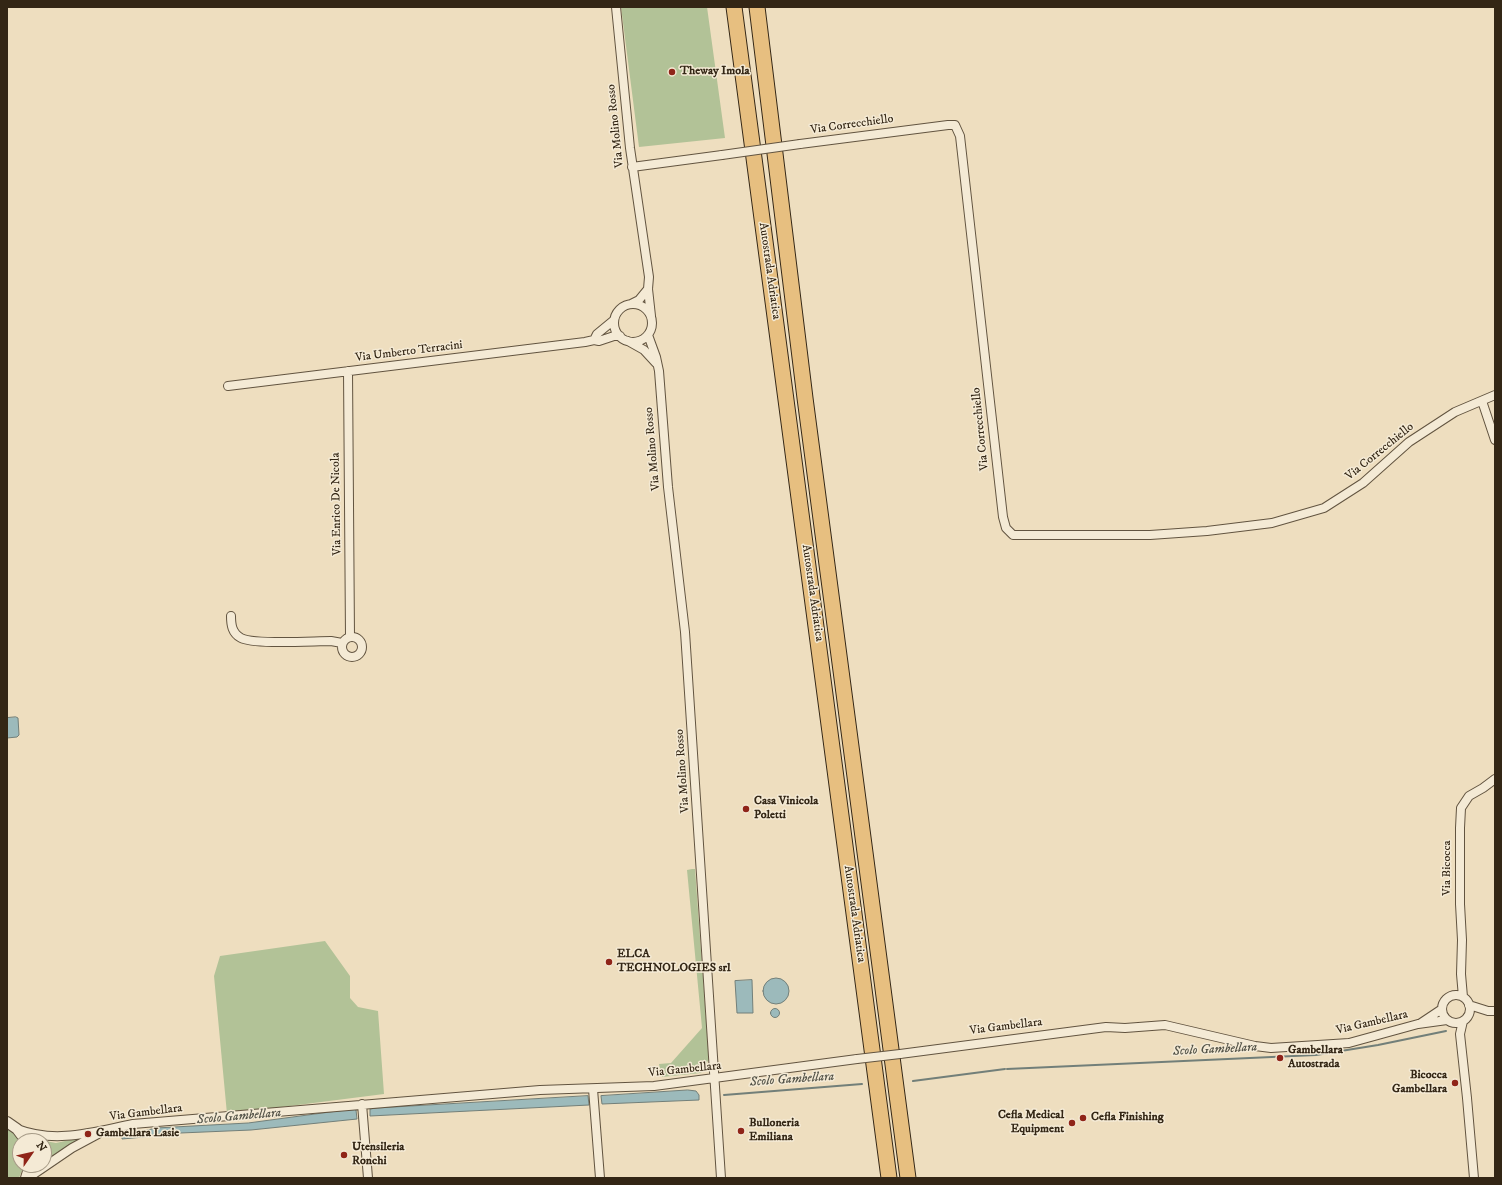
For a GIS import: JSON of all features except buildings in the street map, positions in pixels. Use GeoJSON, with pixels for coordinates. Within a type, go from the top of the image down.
{"type":"FeatureCollection","features":[{"type":"Feature","properties":{"kind":"highway","name":"Autostrada Adriatica"},"geometry":{"type":"LineString","coordinates":[[734,7],[889,1178]]}},
{"type":"Feature","properties":{"kind":"highway","name":"Autostrada Adriatica"},"geometry":{"type":"LineString","coordinates":[[757,7],[805,398],[908,1178]]}},
{"type":"Feature","properties":{"kind":"street","name":"Via Molino Rosso"},"geometry":{"type":"LineString","coordinates":[[616,7],[632,167],[649,277],[648,289],[651,316]]}},
{"type":"Feature","properties":{"kind":"street","name":"Via Correcchiello"},"geometry":{"type":"LineString","coordinates":[[632,167],[948,125],[955,126],[960,136],[1003,517],[1006,528],[1013,535],[1150,535],[1207,531],[1272,523],[1324,508],[1363,483],[1409,442],[1455,412],[1495,395]]}},
{"type":"Feature","properties":{"kind":"street"},"geometry":{"type":"LineString","coordinates":[[594,340],[597,334],[614,320],[620,309],[639,300],[648,289]]}},
{"type":"Feature","properties":{"kind":"street"},"geometry":{"type":"LineString","coordinates":[[623,338],[631,342],[637,341],[648,335],[651,329],[651,316],[643,306],[631,304]]}},
{"type":"Feature","properties":{"kind":"street"},"geometry":{"type":"LineString","coordinates":[[614,320],[616,332],[623,338],[644,350],[657,363]]}},
{"type":"Feature","properties":{"kind":"street","name":"Via Molino Rosso"},"geometry":{"type":"LineString","coordinates":[[648,335],[656,357],[659,372],[668,487],[685,632],[721,1178]]}},
{"type":"Feature","properties":{"kind":"street","name":"Via Umberto Terracini"},"geometry":{"type":"LineString","coordinates":[[228,386],[594,340],[598,341],[614,336],[623,338]]}},
{"type":"Feature","properties":{"kind":"street","name":"Via Enrico De Nicola"},"geometry":{"type":"LineString","coordinates":[[348,371],[350,637]]}},
{"type":"Feature","properties":{"kind":"street"},"geometry":{"type":"LineString","coordinates":[[1482,401],[1495,440]]}},
{"type":"Feature","properties":{"kind":"street"},"geometry":{"type":"LineString","coordinates":[[231,616],[231,625],[236,634],[241,638],[255,642],[332,641],[342,643]]}},
{"type":"Feature","properties":{"kind":"street"},"geometry":{"type":"LineString","coordinates":[[350,637],[357,638],[361,643],[362,649],[359,655],[353,658],[347,657],[343,652],[342,643],[346,638],[350,637]]}},
{"type":"Feature","properties":{"kind":"street","name":"Via Bicocca"},"geometry":{"type":"LineString","coordinates":[[1463,997],[1461,974],[1462,940],[1460,904],[1461,808],[1469,796],[1495,779]]}},
{"type":"Feature","properties":{"kind":"street","name":"Via Bicocca"},"geometry":{"type":"LineString","coordinates":[[1453,995],[1461,974]]}},
{"type":"Feature","properties":{"kind":"street"},"geometry":{"type":"LineString","coordinates":[[1460,1034],[1442,1013],[1445,1000],[1453,995],[1463,997],[1469,1004],[1492,1011]]}},
{"type":"Feature","properties":{"kind":"street"},"geometry":{"type":"LineString","coordinates":[[1469,1004],[1469,1014],[1463,1022],[1460,1034],[1474,1178]]}},
{"type":"Feature","properties":{"kind":"street","name":"Via Gambellara"},"geometry":{"type":"LineString","coordinates":[[1418,1024],[1442,1009]]}},
{"type":"Feature","properties":{"kind":"street"},"geometry":{"type":"LineString","coordinates":[[1469,1014],[1492,1011]]}},
{"type":"Feature","properties":{"kind":"street"},"geometry":{"type":"LineString","coordinates":[[1450,1022],[1463,1022]]}},
{"type":"Feature","properties":{"kind":"street","name":"Via Gambellara"},"geometry":{"type":"LineString","coordinates":[[17,1129],[34,1135],[51,1137],[68,1136],[102,1131],[133,1124],[362,1104],[540,1090],[654,1086],[1106,1027],[1125,1028],[1165,1025],[1266,1047],[1309,1046],[1349,1042],[1418,1024],[1450,1022]]}},
{"type":"Feature","properties":{"kind":"street"},"geometry":{"type":"LineString","coordinates":[[593,1089],[600,1178]]}},
{"type":"Feature","properties":{"kind":"street"},"geometry":{"type":"LineString","coordinates":[[362,1104],[368,1178]]}},
{"type":"Feature","properties":{"kind":"street"},"geometry":{"type":"LineString","coordinates":[[7,1122],[20,1133]]}},
{"type":"Feature","properties":{"kind":"street","name":"Via Gambellara"},"geometry":{"type":"LineString","coordinates":[[27,1178],[72,1148],[102,1131]]}},
{"type":"Feature","properties":{"kind":"green space","name":"Theway Imola"},"geometry":{"type":"Polygon","coordinates":[[[621,7],[707,7],[725,138],[639,147],[621,7]]]}},
{"type":"Feature","properties":{"kind":"green space"},"geometry":{"type":"Polygon","coordinates":[[[695,869],[709,1059],[701,1073],[662,1077],[659,1064],[671,1063],[702,1028],[687,870],[695,869]]]}},
{"type":"Feature","properties":{"kind":"green space"},"geometry":{"type":"Polygon","coordinates":[[[325,941],[350,976],[350,998],[358,1007],[378,1011],[384,1094],[227,1114],[214,976],[220,956],[325,941]]]}},
{"type":"Feature","properties":{"kind":"green space"},"geometry":{"type":"Polygon","coordinates":[[[7,1128],[13,1133],[12,1173],[21,1173],[19,1178],[7,1178],[7,1128]]]}},
{"type":"Feature","properties":{"kind":"green space"},"geometry":{"type":"Polygon","coordinates":[[[83,1137],[52,1157],[52,1142],[56,1143],[83,1137]]]}},
{"type":"Feature","properties":{"kind":"water"},"geometry":{"type":"Polygon","coordinates":[[[7,718],[18,718],[19,735],[17,737],[7,738],[7,718]]]}},
{"type":"Feature","properties":{"kind":"water"},"geometry":{"type":"Polygon","coordinates":[[[776,978],[785,982],[789,991],[785,1000],[776,1004],[767,1000],[763,991],[767,982],[776,978]]]}},
{"type":"Feature","properties":{"kind":"water"},"geometry":{"type":"Polygon","coordinates":[[[752,980],[753,1013],[737,1013],[735,981],[752,980]]]}},
{"type":"Feature","properties":{"kind":"water"},"geometry":{"type":"Polygon","coordinates":[[[775,1008],[780,1013],[775,1018],[770,1013],[775,1008]]]}},
{"type":"Feature","properties":{"kind":"water"},"geometry":{"type":"Polygon","coordinates":[[[688,1090],[696,1091],[699,1095],[699,1100],[602,1104],[601,1096],[688,1090]]]}},
{"type":"Feature","properties":{"kind":"water"},"geometry":{"type":"Polygon","coordinates":[[[588,1096],[589,1105],[370,1116],[370,1109],[377,1108],[588,1096]]]}},
{"type":"Feature","properties":{"kind":"water"},"geometry":{"type":"Polygon","coordinates":[[[354,1109],[356,1110],[357,1119],[251,1130],[157,1134],[122,1139],[122,1136],[156,1128],[248,1123],[354,1109]]]}},
{"type":"Feature","properties":{"kind":"waterway","name":"Scolo Gambellara"},"geometry":{"type":"LineString","coordinates":[[1007,1069],[1316,1055],[1378,1045],[1446,1031]]}},
{"type":"Feature","properties":{"kind":"waterway","name":"Scolo Gambellara"},"geometry":{"type":"LineString","coordinates":[[913,1081],[1005,1069]]}},
{"type":"Feature","properties":{"kind":"waterway","name":"Scolo Gambellara"},"geometry":{"type":"LineString","coordinates":[[724,1095],[862,1084]]}},
{"type":"Feature","properties":{"kind":"place","name":"Theway Imola"},"geometry":{"type":"Point","coordinates":[672,72]}},
{"type":"Feature","properties":{"kind":"place","name":"Casa Vinicola Poletti"},"geometry":{"type":"Point","coordinates":[746,809]}},
{"type":"Feature","properties":{"kind":"place","name":"ELCA TECHNOLOGIES srl"},"geometry":{"type":"Point","coordinates":[609,962]}},
{"type":"Feature","properties":{"kind":"place","name":"Gambellara Autostrada"},"geometry":{"type":"Point","coordinates":[1280,1058]}},
{"type":"Feature","properties":{"kind":"place","name":"Bicocca Gambellara"},"geometry":{"type":"Point","coordinates":[1455,1083]}},
{"type":"Feature","properties":{"kind":"place","name":"Cefla Finishing"},"geometry":{"type":"Point","coordinates":[1083,1118]}},
{"type":"Feature","properties":{"kind":"place","name":"Cefla Medical Equipment"},"geometry":{"type":"Point","coordinates":[1072,1123]}},
{"type":"Feature","properties":{"kind":"place","name":"Bulloneria Emiliana"},"geometry":{"type":"Point","coordinates":[741,1131]}},
{"type":"Feature","properties":{"kind":"place","name":"Gambellara Lasie"},"geometry":{"type":"Point","coordinates":[88,1134]}},
{"type":"Feature","properties":{"kind":"place","name":"Utensileria Ronchi"},"geometry":{"type":"Point","coordinates":[344,1155]}}]}
